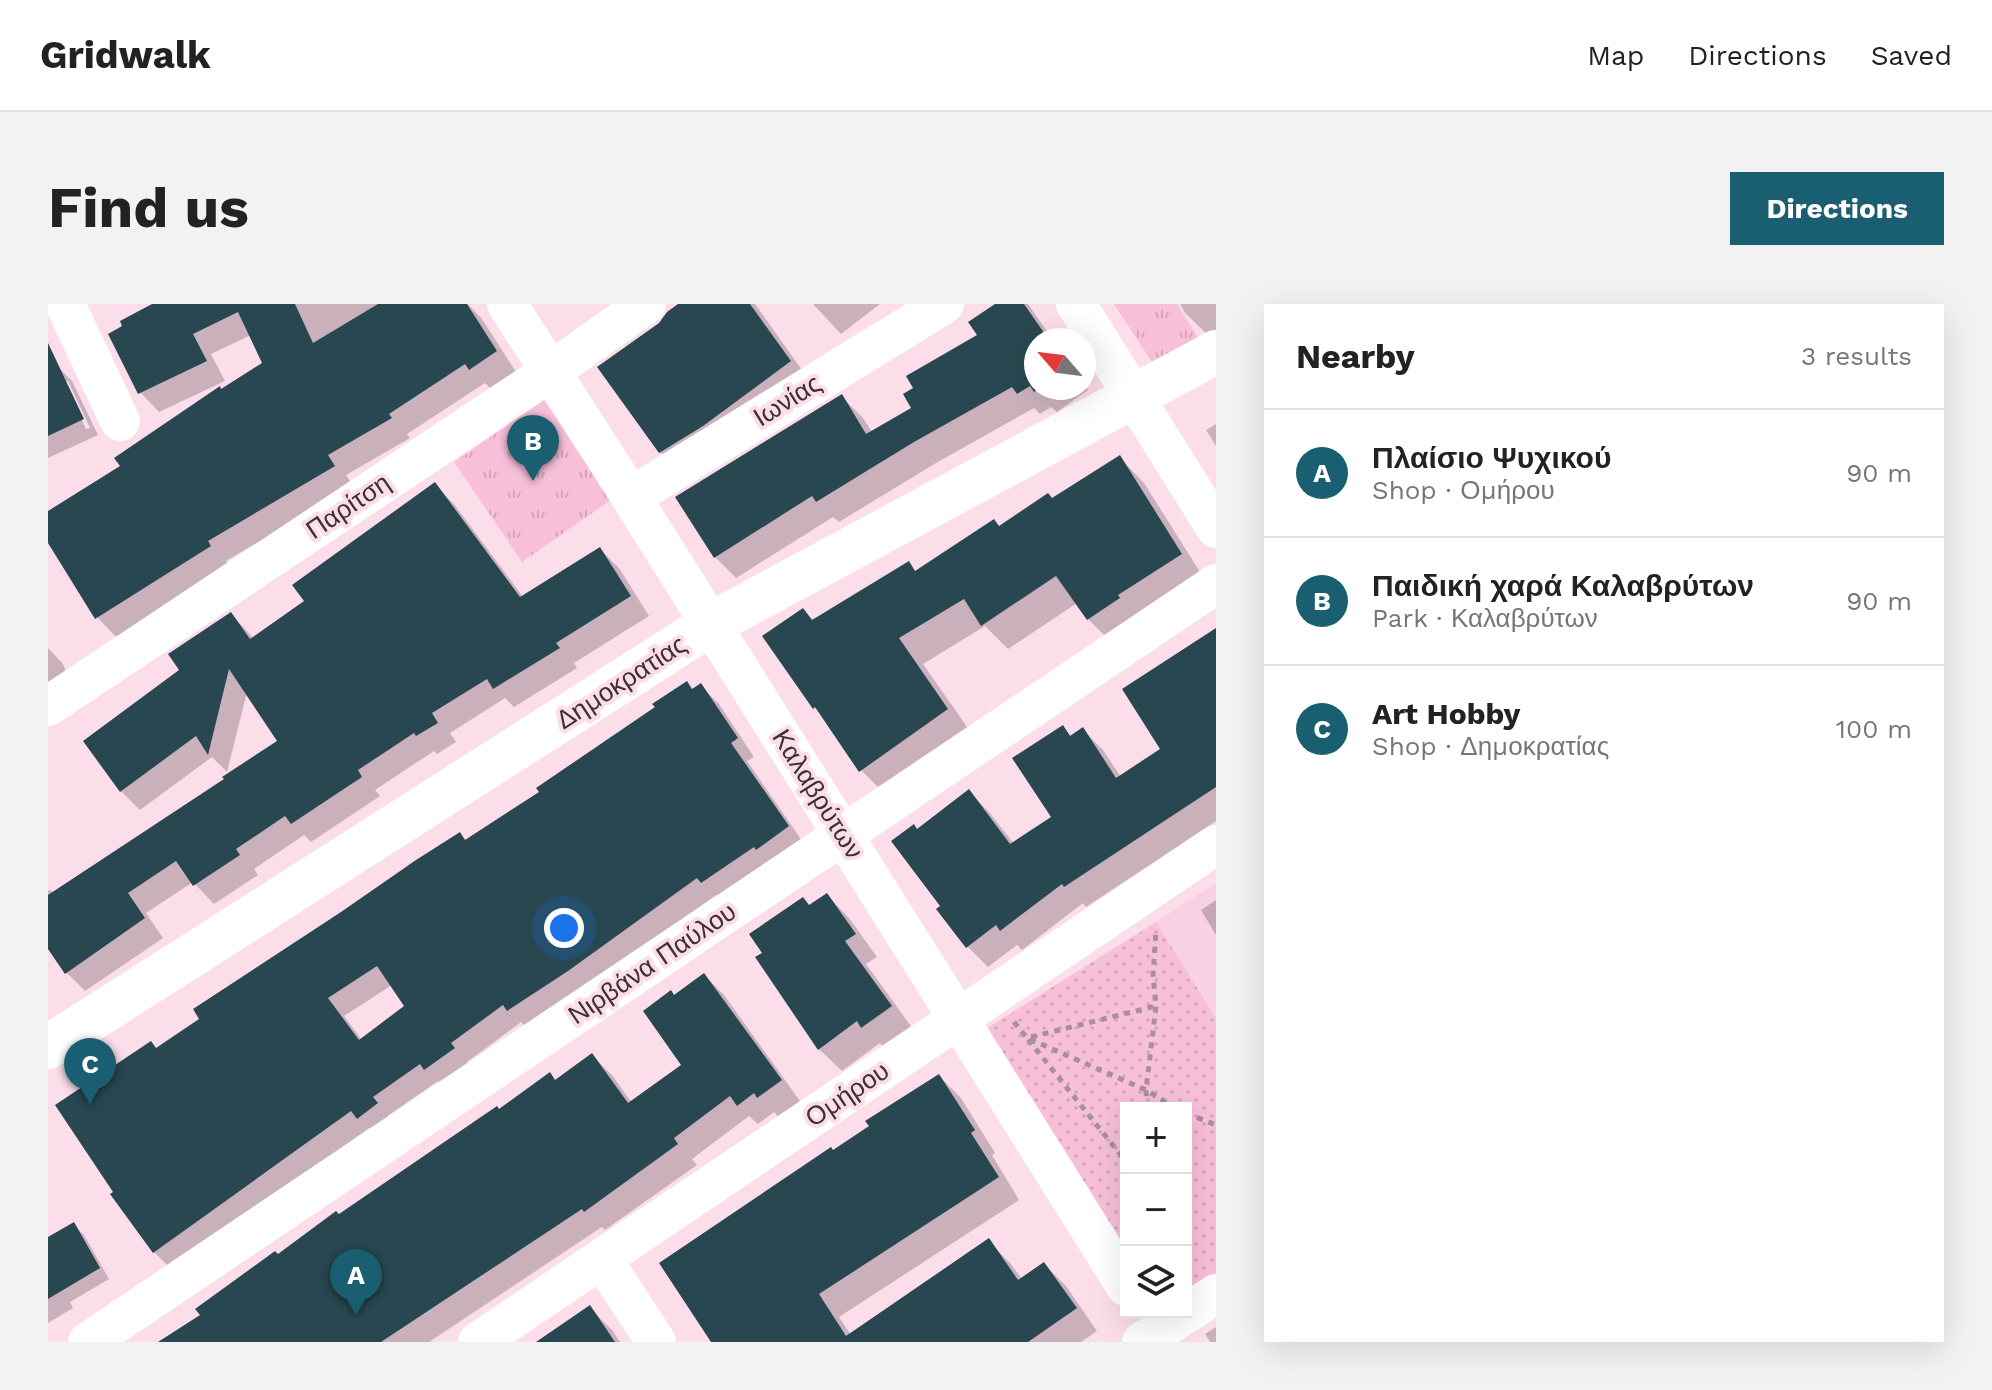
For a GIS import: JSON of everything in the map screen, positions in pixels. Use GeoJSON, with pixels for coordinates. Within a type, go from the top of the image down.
{"type":"FeatureCollection","features":[{"type":"Feature","properties":{"kind":"street","name":"Καλαβρύτων"},"geometry":{"type":"LineString","coordinates":[[507,304],[1120,1276]]}},
{"type":"Feature","properties":{"kind":"street","name":"Παρίτση"},"geometry":{"type":"LineString","coordinates":[[48,706],[550,372],[646,304]]}},
{"type":"Feature","properties":{"kind":"street","name":"Ιωνίας"},"geometry":{"type":"LineString","coordinates":[[631,497],[944,304]]}},
{"type":"Feature","properties":{"kind":"street"},"geometry":{"type":"LineString","coordinates":[[1076,304],[1216,528]]}},
{"type":"Feature","properties":{"kind":"street"},"geometry":{"type":"LineString","coordinates":[[63,308],[120,421]]}},
{"type":"Feature","properties":{"kind":"street","name":"Δημοκρατίας"},"geometry":{"type":"LineString","coordinates":[[48,1047],[711,624],[1216,352]]}},
{"type":"Feature","properties":{"kind":"street","name":"Νιρβάνα Παύλου"},"geometry":{"type":"LineString","coordinates":[[88,1342],[1216,584]]}},
{"type":"Feature","properties":{"kind":"street","name":"Ομήρου"},"geometry":{"type":"LineString","coordinates":[[478,1342],[1216,845]]}},
{"type":"Feature","properties":{"kind":"street"},"geometry":{"type":"LineString","coordinates":[[602,1259],[656,1342]]}},
{"type":"Feature","properties":{"kind":"street"},"geometry":{"type":"LineString","coordinates":[[1150,1332],[1216,1294]]}},
{"type":"Feature","properties":{"kind":"path"},"geometry":{"type":"LineString","coordinates":[[1147,1102],[1156,1006],[1153,975],[1156,922]]}},
{"type":"Feature","properties":{"kind":"path"},"geometry":{"type":"LineString","coordinates":[[1027,1038],[1156,1006]]}},
{"type":"Feature","properties":{"kind":"path"},"geometry":{"type":"LineString","coordinates":[[1008,1015],[1120,1154]]}},
{"type":"Feature","properties":{"kind":"path"},"geometry":{"type":"LineString","coordinates":[[1027,1038],[1146,1090],[1165,1102]]}},
{"type":"Feature","properties":{"kind":"path"},"geometry":{"type":"LineString","coordinates":[[1192,1115],[1216,1125]]}},
{"type":"Feature","properties":{"kind":"shaded area"},"geometry":{"type":"Polygon","coordinates":[[[1216,883],[1216,1018],[1156,922],[1216,883]]]}},
{"type":"Feature","properties":{"kind":"green space"},"geometry":{"type":"Polygon","coordinates":[[[1114,304],[1177,304],[1209,355],[1163,379],[1114,304]]]}},
{"type":"Feature","properties":{"kind":"green space"},"geometry":{"type":"Polygon","coordinates":[[[544,400],[612,499],[522,562],[454,462],[544,400]]]}},
{"type":"Feature","properties":{"kind":"green space"},"geometry":{"type":"Polygon","coordinates":[[[1156,922],[1216,1018],[1216,1273],[1192,1288],[1192,1102],[1120,1102],[1120,1260],[978,1034],[1156,922]]]}},
{"type":"Feature","properties":{"kind":"building"},"geometry":{"type":"Polygon","coordinates":[[[152,304],[295,304],[313,343],[378,304],[467,304],[497,351],[469,370],[465,364],[389,414],[392,418],[328,455],[335,466],[208,541],[211,546],[95,619],[48,543],[48,511],[120,466],[114,458],[220,386],[221,389],[262,363],[238,312],[193,334],[207,361],[138,394],[108,334],[122,326],[120,321],[152,304]]]}},
{"type":"Feature","properties":{"kind":"building"},"geometry":{"type":"Polygon","coordinates":[[[678,304],[750,304],[791,361],[703,426],[659,453],[597,367],[659,323],[678,304]]]}},
{"type":"Feature","properties":{"kind":"building"},"geometry":{"type":"Polygon","coordinates":[[[995,304],[1024,304],[1041,328],[1024,328],[1024,390],[1017,394],[1012,387],[816,502],[812,496],[714,558],[675,497],[842,394],[866,434],[911,408],[903,394],[913,388],[906,376],[977,335],[968,322],[995,304]]]}},
{"type":"Feature","properties":{"kind":"building"},"geometry":{"type":"Polygon","coordinates":[[[48,343],[84,419],[48,436],[48,343]]]}},
{"type":"Feature","properties":{"kind":"building"},"geometry":{"type":"Polygon","coordinates":[[[1120,455],[1182,554],[1118,595],[1120,598],[1087,620],[1056,576],[981,626],[964,599],[899,638],[948,709],[859,772],[762,636],[803,608],[812,620],[909,561],[915,571],[994,519],[999,526],[1048,493],[1052,498],[1120,455]]]}},
{"type":"Feature","properties":{"kind":"building"},"geometry":{"type":"Polygon","coordinates":[[[435,482],[520,597],[600,547],[631,596],[556,643],[560,648],[493,689],[487,679],[432,713],[438,723],[416,736],[414,733],[358,770],[362,777],[291,824],[285,816],[236,849],[240,855],[193,886],[176,861],[128,893],[145,918],[65,974],[48,949],[48,895],[277,741],[229,669],[208,755],[196,736],[120,792],[83,741],[179,670],[168,654],[231,612],[250,639],[304,601],[292,585],[435,482]]]}},
{"type":"Feature","properties":{"kind":"building"},"geometry":{"type":"Polygon","coordinates":[[[1216,628],[1216,787],[1064,887],[1062,884],[1000,931],[996,925],[966,948],[936,909],[940,906],[891,841],[914,824],[917,829],[969,789],[1010,844],[1051,817],[1012,758],[1063,725],[1070,736],[1083,727],[1116,778],[1160,749],[1122,689],[1216,628]]]}},
{"type":"Feature","properties":{"kind":"building"},"geometry":{"type":"Polygon","coordinates":[[[687,681],[692,689],[701,683],[738,738],[731,743],[789,826],[701,883],[697,878],[507,1011],[503,1005],[451,1043],[455,1048],[424,1070],[420,1064],[373,1097],[378,1103],[357,1119],[351,1111],[153,1253],[110,1194],[113,1192],[55,1105],[151,1041],[156,1048],[199,1019],[193,1009],[416,860],[460,832],[465,840],[539,792],[536,788],[655,707],[652,704],[687,681]],[[377,966],[328,998],[359,1040],[404,1006],[377,966]]]}},
{"type":"Feature","properties":{"kind":"building"},"geometry":{"type":"Polygon","coordinates":[[[827,893],[856,934],[845,941],[892,1006],[861,1028],[857,1021],[818,1050],[755,957],[762,953],[749,934],[803,897],[809,905],[827,893]]]}},
{"type":"Feature","properties":{"kind":"building"},"geometry":{"type":"Polygon","coordinates":[[[704,973],[782,1080],[757,1098],[754,1093],[737,1106],[730,1096],[674,1138],[678,1144],[584,1212],[582,1209],[381,1342],[158,1342],[200,1315],[195,1309],[275,1251],[278,1254],[336,1211],[339,1214],[550,1072],[555,1080],[592,1053],[628,1103],[681,1065],[643,1011],[671,990],[674,995],[704,973]]]}},
{"type":"Feature","properties":{"kind":"building"},"geometry":{"type":"Polygon","coordinates":[[[939,1074],[975,1130],[971,1133],[999,1177],[819,1294],[846,1336],[989,1238],[1018,1280],[1044,1262],[1077,1308],[1028,1342],[711,1342],[659,1263],[831,1147],[833,1150],[869,1126],[865,1121],[939,1074]]]}},
{"type":"Feature","properties":{"kind":"building"},"geometry":{"type":"Polygon","coordinates":[[[74,1222],[100,1268],[48,1299],[48,1237],[74,1222]]]}},
{"type":"Feature","properties":{"kind":"building"},"geometry":{"type":"Polygon","coordinates":[[[590,1305],[615,1342],[536,1342],[590,1305]]]}},
{"type":"Feature","properties":{"kind":"place","name":"Παιδική χαρά Καλαβρύτων"},"geometry":{"type":"Point","coordinates":[533,481]}},
{"type":"Feature","properties":{"kind":"place","name":"Art Hobby"},"geometry":{"type":"Point","coordinates":[90,1104]}},
{"type":"Feature","properties":{"kind":"place","name":"Πλαίσιο Ψυχικού"},"geometry":{"type":"Point","coordinates":[356,1315]}}]}
